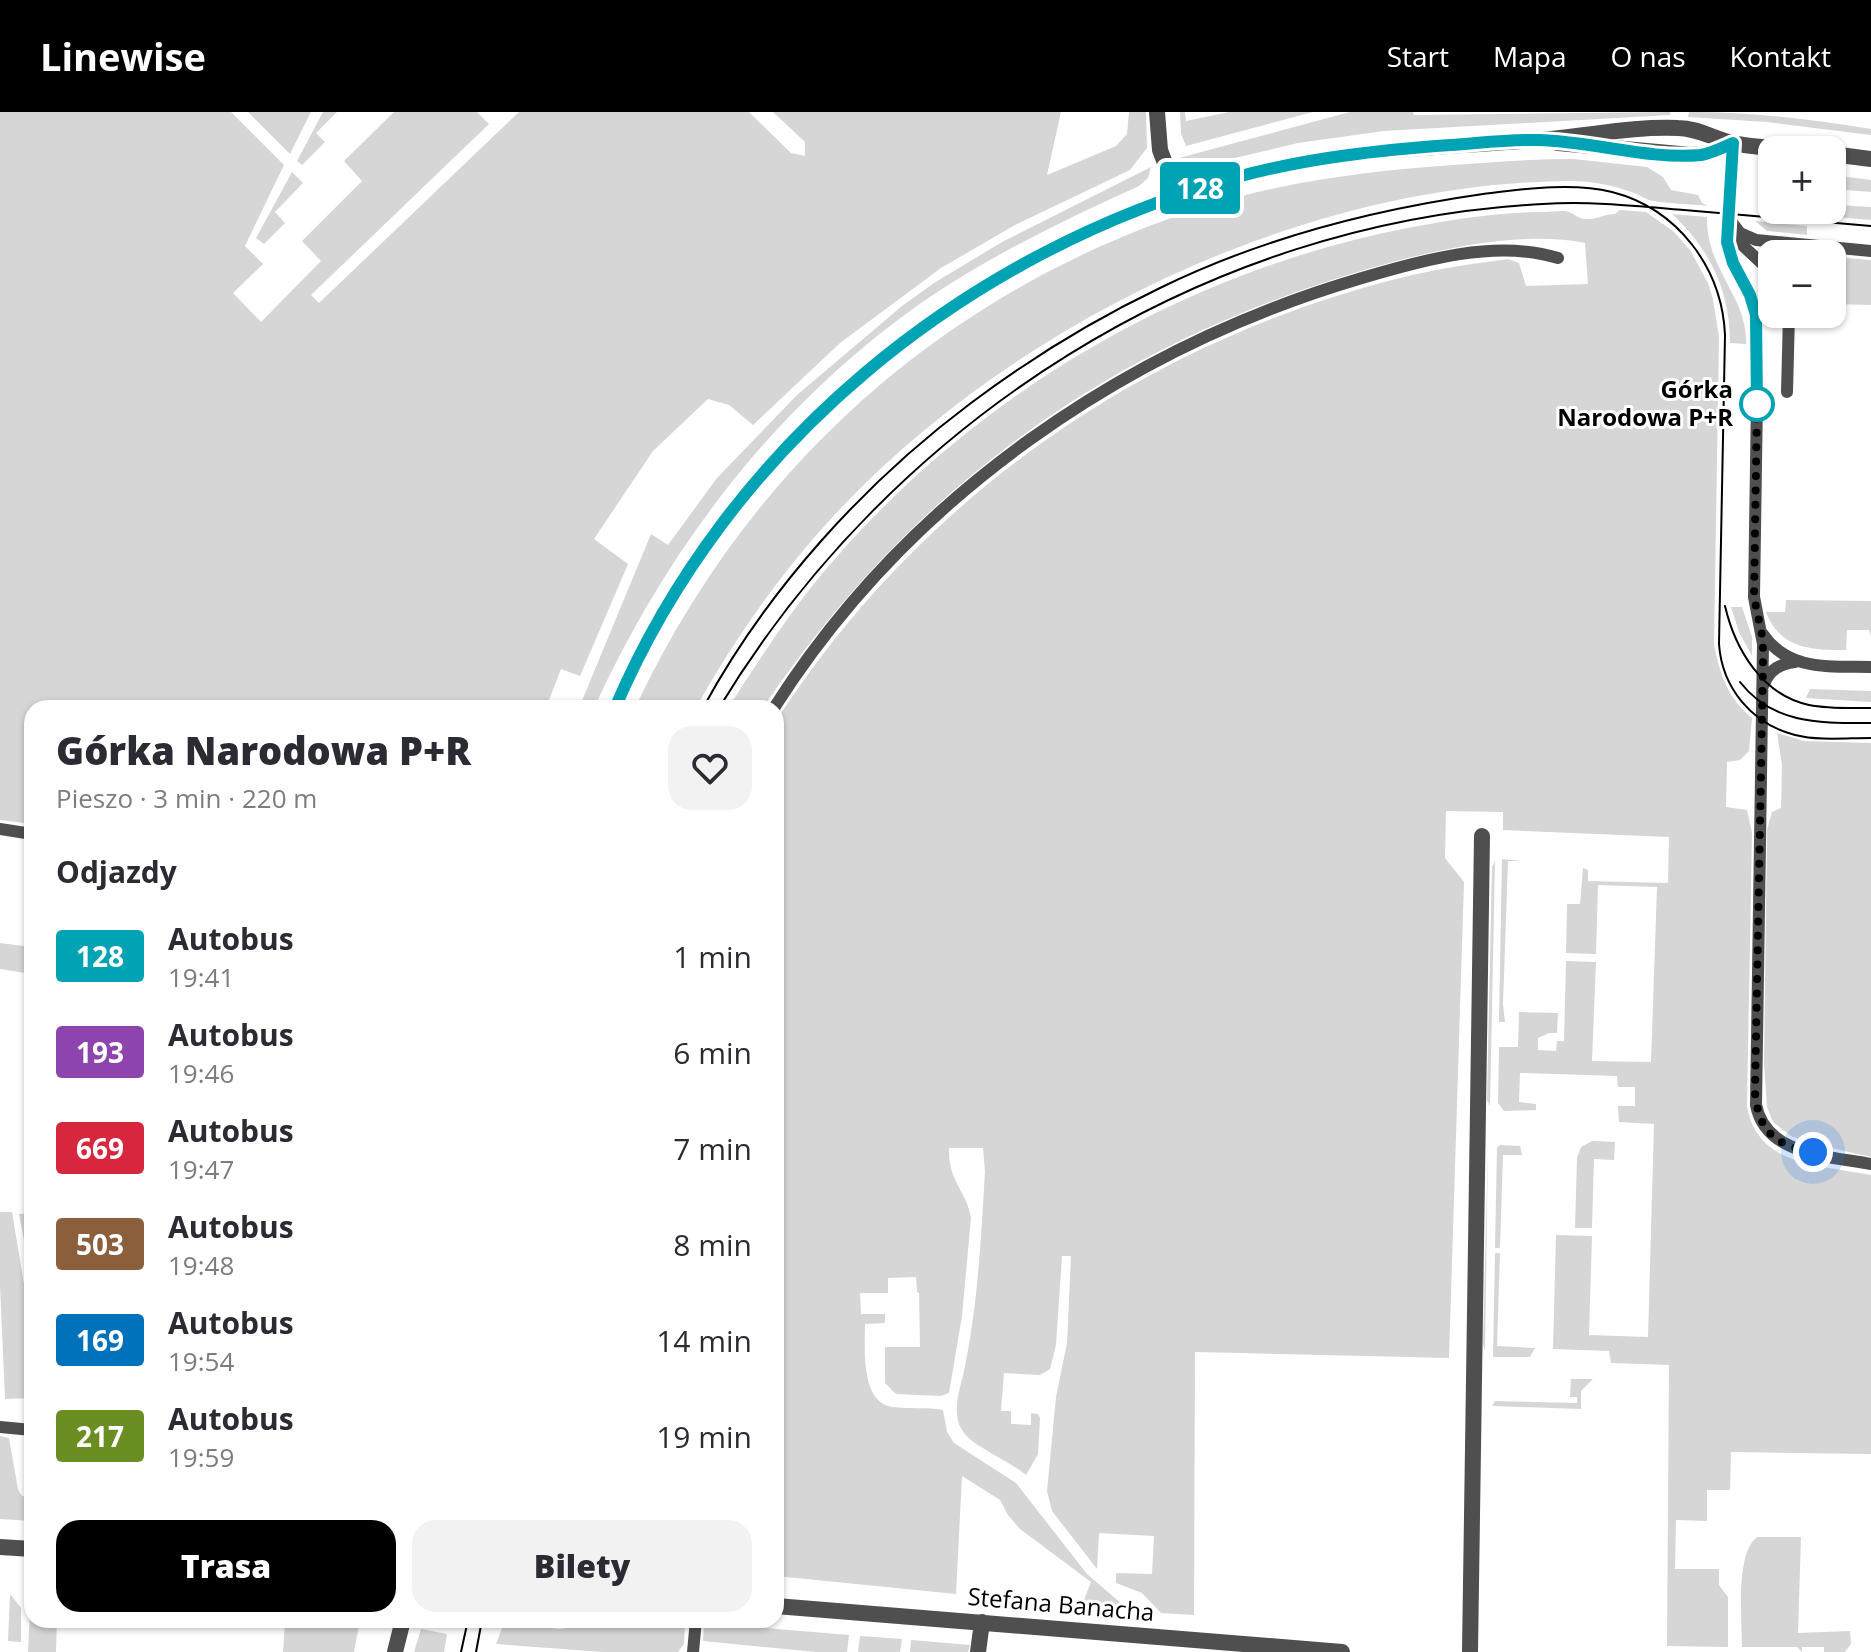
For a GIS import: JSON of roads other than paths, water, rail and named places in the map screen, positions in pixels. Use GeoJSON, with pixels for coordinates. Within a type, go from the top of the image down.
{"type":"FeatureCollection","features":[{"type":"Feature","properties":{"kind":"street"},"geometry":{"type":"LineString","coordinates":[[1157,112],[1160,150],[1177,195]]}},
{"type":"Feature","properties":{"kind":"street"},"geometry":{"type":"LineString","coordinates":[[619,700],[659,619],[705,547],[781,453],[830,403],[888,352],[997,277],[1076,235],[1177,195],[1273,168],[1338,156],[1541,140],[1620,129],[1679,128],[1733,143],[1758,146]]}},
{"type":"Feature","properties":{"kind":"street"},"geometry":{"type":"LineString","coordinates":[[1541,140],[1691,155],[1711,153],[1733,143]]}},
{"type":"Feature","properties":{"kind":"street"},"geometry":{"type":"LineString","coordinates":[[1846,156],[1871,159]]}},
{"type":"Feature","properties":{"kind":"street"},"geometry":{"type":"LineString","coordinates":[[1470,1652],[1482,836]]}},
{"type":"Feature","properties":{"kind":"street"},"geometry":{"type":"LineString","coordinates":[[0,1547],[24,1548]]}},
{"type":"Feature","properties":{"kind":"street","name":"Stefana Banacha"},"geometry":{"type":"LineString","coordinates":[[784,1607],[982,1622],[1176,1645],[1342,1652]]}},
{"type":"Feature","properties":{"kind":"street"},"geometry":{"type":"LineString","coordinates":[[978,1652],[982,1622]]}},
{"type":"Feature","properties":{"kind":"street"},"geometry":{"type":"LineString","coordinates":[[395,1652],[401,1628]]}},
{"type":"Feature","properties":{"kind":"lane"},"geometry":{"type":"LineString","coordinates":[[1733,143],[1727,242],[1730,256],[1752,300],[1757,321],[1754,597],[1763,640],[1757,1111],[1764,1127],[1784,1144],[1871,1164]]}},
{"type":"Feature","properties":{"kind":"lane"},"geometry":{"type":"LineString","coordinates":[[1728,217],[1740,233],[1760,240]]}},
{"type":"Feature","properties":{"kind":"lane"},"geometry":{"type":"LineString","coordinates":[[1728,217],[1739,242],[1758,260]]}},
{"type":"Feature","properties":{"kind":"lane"},"geometry":{"type":"LineString","coordinates":[[1846,249],[1871,251]]}},
{"type":"Feature","properties":{"kind":"lane"},"geometry":{"type":"LineString","coordinates":[[780,700],[831,627],[950,503],[1030,438],[1119,380],[1156,359],[1242,320],[1381,272],[1473,253],[1498,251],[1537,251],[1558,258]]}},
{"type":"Feature","properties":{"kind":"lane"},"geometry":{"type":"LineString","coordinates":[[1787,392],[1789,328]]}},
{"type":"Feature","properties":{"kind":"lane"},"geometry":{"type":"LineString","coordinates":[[1760,630],[1775,648],[1797,662]]}},
{"type":"Feature","properties":{"kind":"lane"},"geometry":{"type":"LineString","coordinates":[[1763,692],[1771,672],[1780,666],[1797,662],[1847,666],[1871,664]]}},
{"type":"Feature","properties":{"kind":"lane"},"geometry":{"type":"LineString","coordinates":[[0,829],[24,833]]}},
{"type":"Feature","properties":{"kind":"lane"},"geometry":{"type":"LineString","coordinates":[[0,1427],[24,1429]]}},
{"type":"Feature","properties":{"kind":"lane"},"geometry":{"type":"LineString","coordinates":[[693,1652],[695,1628]]}},
{"type":"Feature","properties":{"kind":"tram line"},"geometry":{"type":"LineString","coordinates":[[708,700],[757,622],[788,581],[856,504],[931,434],[1016,371],[1063,341],[1111,313],[1199,270],[1318,228],[1441,201],[1515,190],[1564,187],[1612,192],[1636,200],[1657,212],[1692,245],[1715,287],[1725,335],[1719,644],[1721,660],[1733,689],[1753,713],[1780,730],[1813,738],[1871,738]]}},
{"type":"Feature","properties":{"kind":"tram line"},"geometry":{"type":"LineString","coordinates":[[724,700],[790,604],[873,510],[967,426],[1069,354],[1179,295],[1296,249],[1417,219],[1543,204],[1631,206],[1871,226]]}},
{"type":"Feature","properties":{"kind":"tram line"},"geometry":{"type":"LineString","coordinates":[[1725,606],[1744,654],[1764,681],[1777,691],[1809,705],[1871,708]]}},
{"type":"Feature","properties":{"kind":"tram line"},"geometry":{"type":"LineString","coordinates":[[1740,682],[1753,696],[1783,714],[1834,723],[1871,723]]}},
{"type":"Feature","properties":{"kind":"tram line"},"geometry":{"type":"LineString","coordinates":[[461,1652],[466,1628]]}},
{"type":"Feature","properties":{"kind":"tram line"},"geometry":{"type":"LineString","coordinates":[[476,1652],[480,1628]]}},
{"type":"Feature","properties":{"kind":"place","name":"Górka Narodowa P+R"},"geometry":{"type":"Point","coordinates":[1757,404]}}]}
